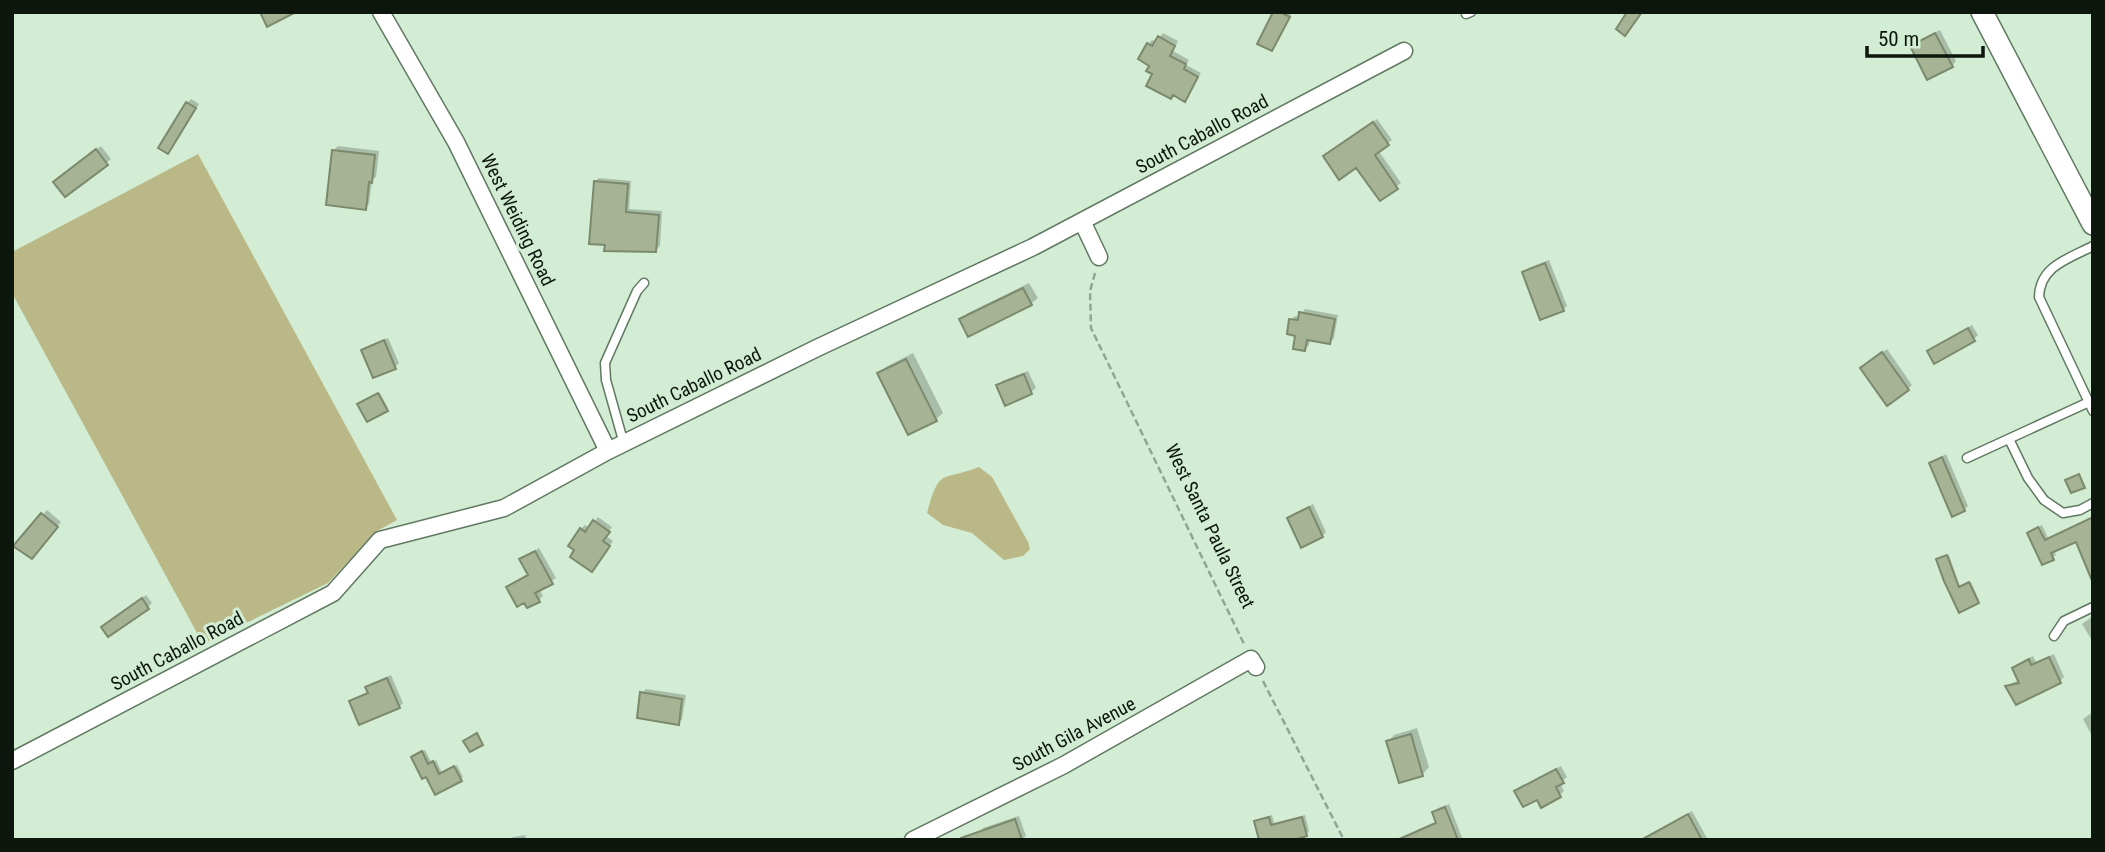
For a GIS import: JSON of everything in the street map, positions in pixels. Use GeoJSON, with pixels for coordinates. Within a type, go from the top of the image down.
{"type":"FeatureCollection","features":[{"type":"Feature","properties":{"kind":"street","name":"West Weiding Road"},"geometry":{"type":"LineString","coordinates":[[381,12],[456,142],[608,451]]}},
{"type":"Feature","properties":{"kind":"street"},"geometry":{"type":"LineString","coordinates":[[1982,12],[2093,224]]}},
{"type":"Feature","properties":{"kind":"street","name":"South Caballo Road"},"geometry":{"type":"LineString","coordinates":[[12,761],[333,593],[380,540],[504,508],[608,451],[817,348],[1033,247],[1404,51]]}},
{"type":"Feature","properties":{"kind":"street"},"geometry":{"type":"LineString","coordinates":[[1082,221],[1099,257]]}},
{"type":"Feature","properties":{"kind":"street","name":"South Gila Avenue"},"geometry":{"type":"LineString","coordinates":[[913,840],[1064,765],[1254,663]]}},
{"type":"Feature","properties":{"kind":"lane"},"geometry":{"type":"LineString","coordinates":[[1967,458],[2091,406],[2039,298],[2039,284],[2050,269],[2093,246]]}},
{"type":"Feature","properties":{"kind":"lane"},"geometry":{"type":"LineString","coordinates":[[624,444],[606,380],[605,363],[643,283]]}},
{"type":"Feature","properties":{"kind":"lane"},"geometry":{"type":"LineString","coordinates":[[2009,439],[2028,478],[2044,500],[2063,513],[2080,510],[2093,503]]}},
{"type":"Feature","properties":{"kind":"lane"},"geometry":{"type":"LineString","coordinates":[[2054,636],[2064,621],[2093,607]]}},
{"type":"Feature","properties":{"kind":"path","name":"West Santa Paula Street"},"geometry":{"type":"LineString","coordinates":[[1099,257],[1090,291],[1091,328],[1254,663],[1344,840]]}},
{"type":"Feature","properties":{"kind":"shaded area"},"geometry":{"type":"Polygon","coordinates":[[[198,154],[397,520],[377,531],[328,583],[203,644],[12,293],[12,252],[198,154]]]}},
{"type":"Feature","properties":{"kind":"shaded area"},"geometry":{"type":"Polygon","coordinates":[[[979,467],[992,477],[1028,542],[1030,549],[1023,556],[1004,560],[972,533],[943,525],[927,513],[935,489],[943,478],[979,467]]]}},
{"type":"Feature","properties":{"kind":"building"},"geometry":{"type":"Polygon","coordinates":[[[260,12],[296,12],[267,27],[260,12]]]}},
{"type":"Feature","properties":{"kind":"building"},"geometry":{"type":"Polygon","coordinates":[[[1273,12],[1290,17],[1272,51],[1257,44],[1273,12]]]}},
{"type":"Feature","properties":{"kind":"building"},"geometry":{"type":"Polygon","coordinates":[[[1627,12],[1642,12],[1625,36],[1616,29],[1627,12]]]}},
{"type":"Feature","properties":{"kind":"building"},"geometry":{"type":"Polygon","coordinates":[[[1935,33],[1953,67],[1927,80],[1910,46],[1935,33]]]}},
{"type":"Feature","properties":{"kind":"building"},"geometry":{"type":"Polygon","coordinates":[[[1158,36],[1175,46],[1170,56],[1186,64],[1184,69],[1198,77],[1185,102],[1173,95],[1171,99],[1146,86],[1152,74],[1146,71],[1149,66],[1138,59],[1147,43],[1152,46],[1158,36]]]}},
{"type":"Feature","properties":{"kind":"building"},"geometry":{"type":"Polygon","coordinates":[[[186,102],[196,108],[168,154],[158,148],[186,102]]]}},
{"type":"Feature","properties":{"kind":"building"},"geometry":{"type":"Polygon","coordinates":[[[1373,122],[1389,145],[1375,155],[1398,189],[1380,201],[1356,168],[1339,180],[1323,156],[1373,122]]]}},
{"type":"Feature","properties":{"kind":"building"},"geometry":{"type":"Polygon","coordinates":[[[96,149],[108,165],[65,197],[53,182],[96,149]]]}},
{"type":"Feature","properties":{"kind":"building"},"geometry":{"type":"Polygon","coordinates":[[[332,150],[375,155],[366,210],[326,205],[332,150]]]}},
{"type":"Feature","properties":{"kind":"building"},"geometry":{"type":"Polygon","coordinates":[[[594,181],[628,184],[626,212],[659,215],[656,252],[604,251],[605,245],[589,244],[594,181]]]}},
{"type":"Feature","properties":{"kind":"building"},"geometry":{"type":"Polygon","coordinates":[[[1545,263],[1564,311],[1540,320],[1522,272],[1545,263]]]}},
{"type":"Feature","properties":{"kind":"building"},"geometry":{"type":"Polygon","coordinates":[[[1023,288],[1032,305],[968,337],[959,319],[1023,288]]]}},
{"type":"Feature","properties":{"kind":"building"},"geometry":{"type":"Polygon","coordinates":[[[1299,312],[1335,319],[1330,344],[1307,340],[1305,351],[1293,349],[1295,336],[1287,334],[1289,319],[1298,320],[1299,312]]]}},
{"type":"Feature","properties":{"kind":"building"},"geometry":{"type":"Polygon","coordinates":[[[1968,328],[1975,341],[1934,364],[1927,351],[1968,328]]]}},
{"type":"Feature","properties":{"kind":"building"},"geometry":{"type":"Polygon","coordinates":[[[384,340],[396,369],[373,378],[361,350],[384,340]]]}},
{"type":"Feature","properties":{"kind":"building"},"geometry":{"type":"Polygon","coordinates":[[[1882,352],[1909,390],[1887,406],[1860,368],[1882,352]]]}},
{"type":"Feature","properties":{"kind":"building"},"geometry":{"type":"Polygon","coordinates":[[[906,359],[937,421],[908,435],[877,373],[906,359]]]}},
{"type":"Feature","properties":{"kind":"building"},"geometry":{"type":"Polygon","coordinates":[[[1024,374],[1032,394],[1005,406],[996,385],[1024,374]]]}},
{"type":"Feature","properties":{"kind":"building"},"geometry":{"type":"Polygon","coordinates":[[[378,393],[388,411],[367,422],[357,404],[378,393]]]}},
{"type":"Feature","properties":{"kind":"building"},"geometry":{"type":"Polygon","coordinates":[[[1942,457],[1965,511],[1952,517],[1929,463],[1942,457]]]}},
{"type":"Feature","properties":{"kind":"building"},"geometry":{"type":"Polygon","coordinates":[[[2079,474],[2085,488],[2071,493],[2065,480],[2079,474]]]}},
{"type":"Feature","properties":{"kind":"building"},"geometry":{"type":"Polygon","coordinates":[[[1309,507],[1323,537],[1301,548],[1287,518],[1309,507]]]}},
{"type":"Feature","properties":{"kind":"building"},"geometry":{"type":"Polygon","coordinates":[[[41,513],[58,527],[32,559],[13,546],[41,513]]]}},
{"type":"Feature","properties":{"kind":"building"},"geometry":{"type":"Polygon","coordinates":[[[2093,517],[2093,583],[2076,542],[2051,553],[2054,560],[2042,565],[2027,533],[2038,527],[2045,540],[2093,517]]]}},
{"type":"Feature","properties":{"kind":"building"},"geometry":{"type":"Polygon","coordinates":[[[593,520],[610,532],[603,541],[610,546],[592,572],[570,557],[574,550],[568,546],[580,528],[585,532],[593,520]]]}},
{"type":"Feature","properties":{"kind":"building"},"geometry":{"type":"Polygon","coordinates":[[[535,551],[553,584],[535,593],[540,602],[527,608],[524,603],[517,607],[506,587],[528,575],[519,559],[535,551]]]}},
{"type":"Feature","properties":{"kind":"building"},"geometry":{"type":"Polygon","coordinates":[[[1947,555],[1959,587],[1969,582],[1979,603],[1959,613],[1936,559],[1947,555]]]}},
{"type":"Feature","properties":{"kind":"building"},"geometry":{"type":"Polygon","coordinates":[[[142,598],[149,609],[108,637],[101,627],[142,598]]]}},
{"type":"Feature","properties":{"kind":"building"},"geometry":{"type":"Polygon","coordinates":[[[2049,657],[2061,683],[2016,705],[2005,686],[2019,683],[2012,668],[2029,659],[2031,665],[2049,657]]]}},
{"type":"Feature","properties":{"kind":"building"},"geometry":{"type":"Polygon","coordinates":[[[387,678],[400,708],[359,725],[349,701],[368,693],[365,687],[387,678]]]}},
{"type":"Feature","properties":{"kind":"building"},"geometry":{"type":"Polygon","coordinates":[[[640,692],[682,699],[679,725],[637,718],[640,692]]]}},
{"type":"Feature","properties":{"kind":"building"},"geometry":{"type":"Polygon","coordinates":[[[477,733],[483,745],[470,752],[463,741],[477,733]]]}},
{"type":"Feature","properties":{"kind":"building"},"geometry":{"type":"Polygon","coordinates":[[[1411,734],[1423,776],[1399,783],[1386,741],[1411,734]]]}},
{"type":"Feature","properties":{"kind":"building"},"geometry":{"type":"Polygon","coordinates":[[[422,751],[428,764],[433,761],[439,774],[454,766],[462,781],[435,795],[426,777],[422,779],[411,757],[422,751]]]}},
{"type":"Feature","properties":{"kind":"building"},"geometry":{"type":"Polygon","coordinates":[[[1556,769],[1564,783],[1556,787],[1561,797],[1541,808],[1537,800],[1523,807],[1514,791],[1556,769]]]}},
{"type":"Feature","properties":{"kind":"building"},"geometry":{"type":"Polygon","coordinates":[[[1445,807],[1458,840],[1397,840],[1436,823],[1432,812],[1445,807]]]}},
{"type":"Feature","properties":{"kind":"building"},"geometry":{"type":"Polygon","coordinates":[[[1688,814],[1702,840],[1641,840],[1688,814]]]}},
{"type":"Feature","properties":{"kind":"building"},"geometry":{"type":"Polygon","coordinates":[[[1269,817],[1271,825],[1302,817],[1307,836],[1294,840],[1259,840],[1254,821],[1269,817]]]}},
{"type":"Feature","properties":{"kind":"building"},"geometry":{"type":"Polygon","coordinates":[[[1015,819],[1022,840],[961,840],[961,838],[1015,819]]]}}]}
